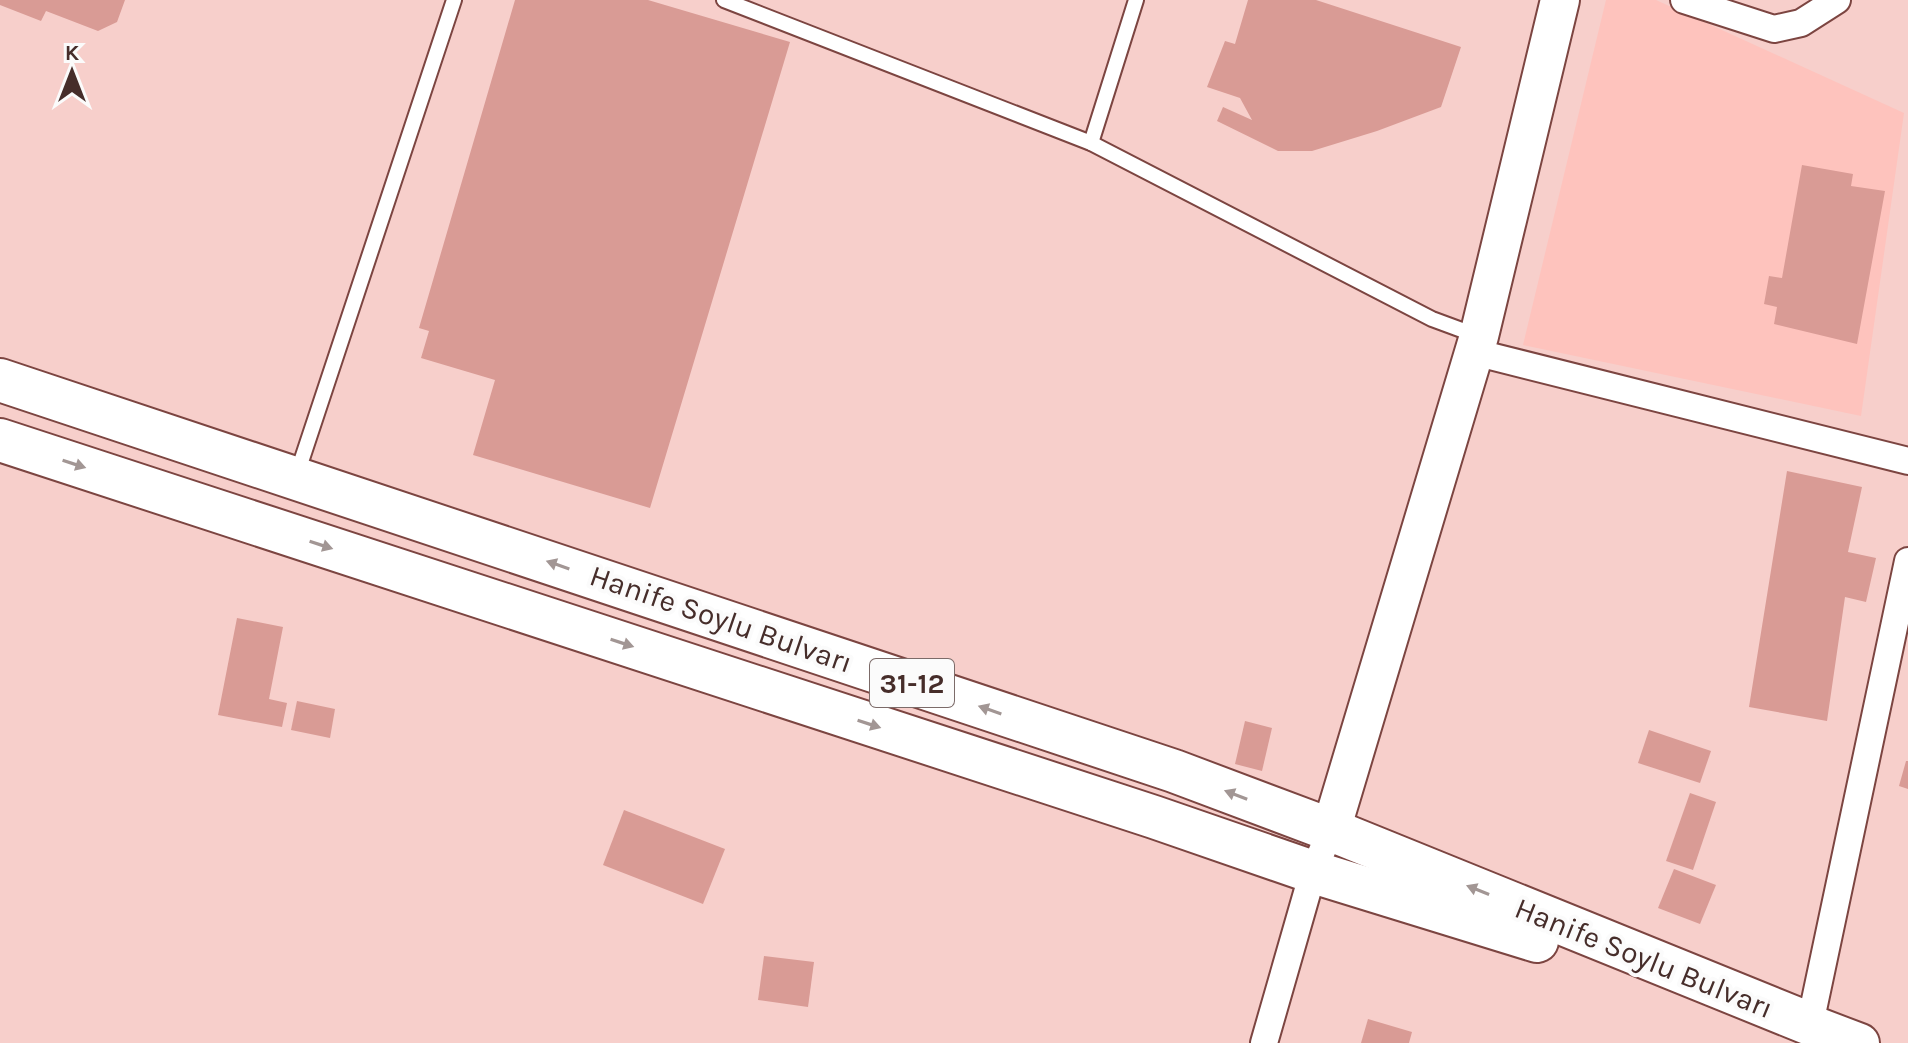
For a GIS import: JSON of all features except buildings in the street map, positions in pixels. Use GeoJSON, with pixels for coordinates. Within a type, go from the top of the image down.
{"type":"FeatureCollection","features":[{"type":"Feature","properties":{"kind":"main road","name":"Hanife Soylu Bulvarı"},"geometry":{"type":"LineString","coordinates":[[0,380],[1174,771],[1331,830],[1810,1024]]}},
{"type":"Feature","properties":{"kind":"main road","name":"Hanife Soylu Bulvarı"},"geometry":{"type":"LineString","coordinates":[[0,440],[1139,812],[1313,872],[1810,1024]]}},
{"type":"Feature","properties":{"kind":"street"},"geometry":{"type":"LineString","coordinates":[[1264,1043],[1313,872],[1331,830],[1476,344],[1560,0]]}},
{"type":"Feature","properties":{"kind":"street"},"geometry":{"type":"LineString","coordinates":[[1684,0],[1774,29],[1801,23],[1837,0]]}},
{"type":"Feature","properties":{"kind":"street"},"geometry":{"type":"LineString","coordinates":[[1476,344],[1908,461]]}},
{"type":"Feature","properties":{"kind":"street"},"geometry":{"type":"LineString","coordinates":[[1810,1024],[1908,561]]}},
{"type":"Feature","properties":{"kind":"street","name":"31-12"},"geometry":{"type":"LineString","coordinates":[[1810,1024],[1860,1043]]}},
{"type":"Feature","properties":{"kind":"lane"},"geometry":{"type":"LineString","coordinates":[[296,477],[454,0]]}},
{"type":"Feature","properties":{"kind":"lane"},"geometry":{"type":"LineString","coordinates":[[724,0],[1091,143],[1476,344]]}},
{"type":"Feature","properties":{"kind":"lane"},"geometry":{"type":"LineString","coordinates":[[1091,143],[1136,0]]}},
{"type":"Feature","properties":{"kind":"shaded area"},"geometry":{"type":"Polygon","coordinates":[[[1606,0],[1656,0],[1904,113],[1861,416],[1523,345],[1606,0]]]}}]}
